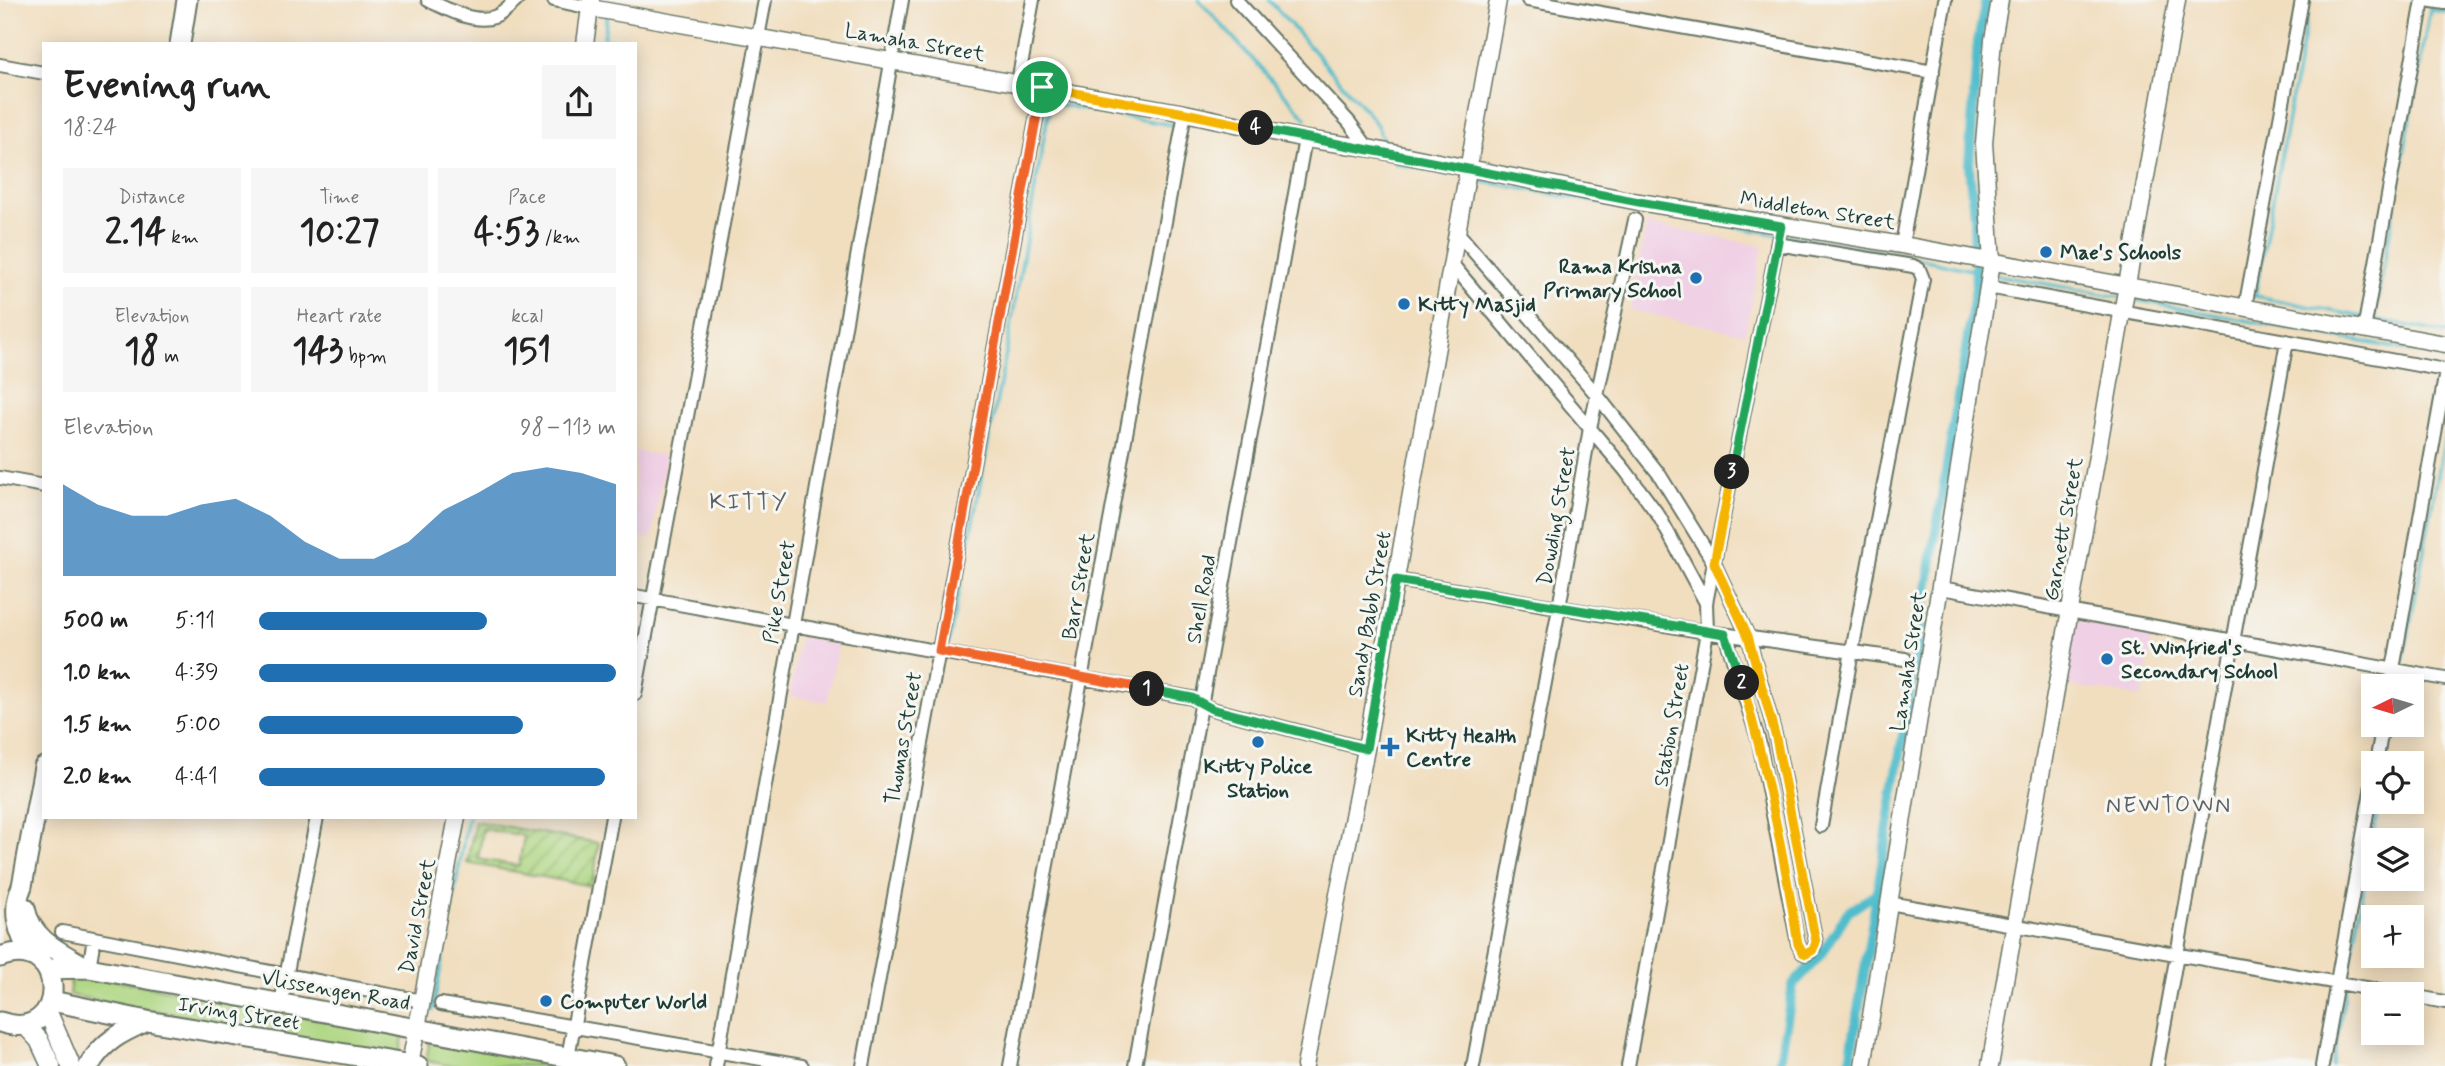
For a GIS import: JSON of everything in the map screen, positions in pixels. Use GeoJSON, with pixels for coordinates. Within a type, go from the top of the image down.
{"type":"FeatureCollection","features":[{"type":"Feature","properties":{"kind":"main road"},"geometry":{"type":"LineString","coordinates":[[180,42],[185,0]]}},
{"type":"Feature","properties":{"kind":"main road"},"geometry":{"type":"LineString","coordinates":[[42,778],[22,886],[16,900],[17,922],[22,940],[32,956],[47,969],[53,984],[50,1005],[71,1066]]}},
{"type":"Feature","properties":{"kind":"main road"},"geometry":{"type":"LineString","coordinates":[[22,886],[27,918],[32,928],[56,950],[89,968]]}},
{"type":"Feature","properties":{"kind":"main road"},"geometry":{"type":"LineString","coordinates":[[0,957],[21,953],[32,956]]}},
{"type":"Feature","properties":{"kind":"main road","name":"Vlissengen Road"},"geometry":{"type":"LineString","coordinates":[[47,969],[89,968],[418,1027],[615,1066]]}},
{"type":"Feature","properties":{"kind":"main road"},"geometry":{"type":"LineString","coordinates":[[9,1026],[34,1022],[50,1005]]}},
{"type":"Feature","properties":{"kind":"main road","name":"Irving Street"},"geometry":{"type":"LineString","coordinates":[[50,1005],[414,1065]]}},
{"type":"Feature","properties":{"kind":"main road"},"geometry":{"type":"LineString","coordinates":[[89,1066],[98,1050],[108,1041],[147,1021]]}},
{"type":"Feature","properties":{"kind":"main road"},"geometry":{"type":"LineString","coordinates":[[9,1026],[39,1040],[51,1066]]}},
{"type":"Feature","properties":{"kind":"street"},"geometry":{"type":"LineString","coordinates":[[428,0],[475,18],[492,18],[517,0]]}},
{"type":"Feature","properties":{"kind":"street","name":"Lamaha Street"},"geometry":{"type":"LineString","coordinates":[[554,0],[1185,113]]}},
{"type":"Feature","properties":{"kind":"street"},"geometry":{"type":"LineString","coordinates":[[637,684],[765,0]]}},
{"type":"Feature","properties":{"kind":"street","name":"Pike Street"},"geometry":{"type":"LineString","coordinates":[[716,1066],[902,0]]}},
{"type":"Feature","properties":{"kind":"street"},"geometry":{"type":"LineString","coordinates":[[1018,82],[1033,0]]}},
{"type":"Feature","properties":{"kind":"street"},"geometry":{"type":"LineString","coordinates":[[1236,0],[1349,122],[1368,148]]}},
{"type":"Feature","properties":{"kind":"street","name":"Sandy Babb Street"},"geometry":{"type":"LineString","coordinates":[[1305,1066],[1366,749],[1497,0]]}},
{"type":"Feature","properties":{"kind":"street"},"geometry":{"type":"LineString","coordinates":[[1528,0],[1933,72]]}},
{"type":"Feature","properties":{"kind":"street"},"geometry":{"type":"LineString","coordinates":[[1902,244],[1945,0]]}},
{"type":"Feature","properties":{"kind":"street","name":"Lamaha Street"},"geometry":{"type":"LineString","coordinates":[[1863,1066],[1988,285],[1984,143],[1993,40],[2000,0]]}},
{"type":"Feature","properties":{"kind":"street","name":"Garnett Street"},"geometry":{"type":"LineString","coordinates":[[1990,1066],[2177,0]]}},
{"type":"Feature","properties":{"kind":"street"},"geometry":{"type":"LineString","coordinates":[[2245,308],[2302,0]]}},
{"type":"Feature","properties":{"kind":"street"},"geometry":{"type":"LineString","coordinates":[[2364,327],[2433,1]]}},
{"type":"Feature","properties":{"kind":"street"},"geometry":{"type":"LineString","coordinates":[[586,42],[599,7]]}},
{"type":"Feature","properties":{"kind":"street"},"geometry":{"type":"LineString","coordinates":[[0,65],[42,73]]}},
{"type":"Feature","properties":{"kind":"street","name":"Thomas Street"},"geometry":{"type":"LineString","coordinates":[[863,1066],[1042,87]]}},
{"type":"Feature","properties":{"kind":"street","name":"Middleton Street"},"geometry":{"type":"LineString","coordinates":[[1185,113],[1305,139],[1368,148],[1639,202],[1902,244],[1988,262],[2364,327],[2445,344]]}},
{"type":"Feature","properties":{"kind":"street","name":"Barr Street"},"geometry":{"type":"LineString","coordinates":[[1010,1066],[1185,113]]}},
{"type":"Feature","properties":{"kind":"street"},"geometry":{"type":"LineString","coordinates":[[1340,144],[1349,122]]}},
{"type":"Feature","properties":{"kind":"street","name":"Shell Road"},"geometry":{"type":"LineString","coordinates":[[1135,1066],[1305,139]]}},
{"type":"Feature","properties":{"kind":"street","name":"Dowding Street"},"geometry":{"type":"LineString","coordinates":[[1473,1066],[1590,428],[1634,220]]}},
{"type":"Feature","properties":{"kind":"street","name":"Station Street"},"geometry":{"type":"LineString","coordinates":[[1628,1066],[1707,632],[1706,603],[1781,226]]}},
{"type":"Feature","properties":{"kind":"street"},"geometry":{"type":"LineString","coordinates":[[1457,232],[1597,395],[1659,474],[1714,563],[1748,636],[1776,738],[1816,942],[1813,950],[1806,954],[1798,944],[1759,742],[1725,634]]}},
{"type":"Feature","properties":{"kind":"street"},"geometry":{"type":"LineString","coordinates":[[1777,244],[1913,266],[1919,269],[1923,279],[1821,825]]}},
{"type":"Feature","properties":{"kind":"street"},"geometry":{"type":"LineString","coordinates":[[1451,263],[1590,428],[1659,516],[1706,603]]}},
{"type":"Feature","properties":{"kind":"street"},"geometry":{"type":"LineString","coordinates":[[1988,285],[2445,370]]}},
{"type":"Feature","properties":{"kind":"street"},"geometry":{"type":"LineString","coordinates":[[2157,1066],[2287,341]]}},
{"type":"Feature","properties":{"kind":"street"},"geometry":{"type":"LineString","coordinates":[[2392,674],[2445,377]]}},
{"type":"Feature","properties":{"kind":"street"},"geometry":{"type":"LineString","coordinates":[[0,478],[42,486]]}},
{"type":"Feature","properties":{"kind":"street"},"geometry":{"type":"LineString","coordinates":[[1396,580],[1707,632],[1905,659]]}},
{"type":"Feature","properties":{"kind":"street"},"geometry":{"type":"LineString","coordinates":[[1941,588],[2445,679]]}},
{"type":"Feature","properties":{"kind":"street"},"geometry":{"type":"LineString","coordinates":[[637,596],[1192,698],[1212,709],[1366,749]]}},
{"type":"Feature","properties":{"kind":"street"},"geometry":{"type":"LineString","coordinates":[[1759,742],[1776,738]]}},
{"type":"Feature","properties":{"kind":"street"},"geometry":{"type":"LineString","coordinates":[[2322,1066],[2367,814]]}},
{"type":"Feature","properties":{"kind":"street"},"geometry":{"type":"LineString","coordinates":[[281,1002],[317,819]]}},
{"type":"Feature","properties":{"kind":"street","name":"David Street"},"geometry":{"type":"LineString","coordinates":[[414,1065],[422,1003],[457,819]]}},
{"type":"Feature","properties":{"kind":"street"},"geometry":{"type":"LineString","coordinates":[[568,1057],[612,819]]}},
{"type":"Feature","properties":{"kind":"street"},"geometry":{"type":"LineString","coordinates":[[1889,903],[2361,987]]}},
{"type":"Feature","properties":{"kind":"street"},"geometry":{"type":"LineString","coordinates":[[62,932],[287,979],[422,1003]]}},
{"type":"Feature","properties":{"kind":"street"},"geometry":{"type":"LineString","coordinates":[[89,968],[94,938]]}},
{"type":"Feature","properties":{"kind":"street"},"geometry":{"type":"LineString","coordinates":[[2424,998],[2445,1002]]}},
{"type":"Feature","properties":{"kind":"street"},"geometry":{"type":"LineString","coordinates":[[441,1004],[802,1066]]}},
{"type":"Feature","properties":{"kind":"shaded area","name":"Rama Krishna Primary School"},"geometry":{"type":"Polygon","coordinates":[[[1646,224],[1763,246],[1745,334],[1630,310],[1646,224]]]}},
{"type":"Feature","properties":{"kind":"shaded area"},"geometry":{"type":"Polygon","coordinates":[[[637,451],[666,456],[651,539],[637,536],[637,451]]]}},
{"type":"Feature","properties":{"kind":"shaded area","name":"St. Winfried's Secondary School"},"geometry":{"type":"Polygon","coordinates":[[[2072,620],[2153,633],[2142,697],[2062,684],[2072,620]]]}},
{"type":"Feature","properties":{"kind":"shaded area"},"geometry":{"type":"Polygon","coordinates":[[[800,637],[838,644],[827,702],[790,696],[800,637]]]}},
{"type":"Feature","properties":{"kind":"green space"},"geometry":{"type":"Polygon","coordinates":[[[475,821],[599,843],[592,886],[467,863],[475,821]],[[483,829],[478,859],[519,866],[524,836],[483,829]]]}},
{"type":"Feature","properties":{"kind":"green space"},"geometry":{"type":"Polygon","coordinates":[[[93,976],[404,1033],[399,1056],[69,995],[71,977],[93,976]]]}},
{"type":"Feature","properties":{"kind":"green space"},"geometry":{"type":"Polygon","coordinates":[[[430,1039],[574,1066],[453,1066],[426,1061],[430,1039]]]}},
{"type":"Feature","properties":{"kind":"waterway"},"geometry":{"type":"LineString","coordinates":[[1199,0],[1306,118]]}},
{"type":"Feature","properties":{"kind":"waterway"},"geometry":{"type":"LineString","coordinates":[[1269,0],[1367,112],[1377,125],[1385,145]]}},
{"type":"Feature","properties":{"kind":"waterway"},"geometry":{"type":"LineString","coordinates":[[1849,1066],[1976,288],[1974,215],[1969,165],[1978,42],[1986,0]]}},
{"type":"Feature","properties":{"kind":"waterway"},"geometry":{"type":"LineString","coordinates":[[2310,0],[2255,296],[2445,333]]}},
{"type":"Feature","properties":{"kind":"waterway"},"geometry":{"type":"LineString","coordinates":[[2374,319],[2431,4]]}},
{"type":"Feature","properties":{"kind":"waterway"},"geometry":{"type":"LineString","coordinates":[[2430,10],[2445,12]]}},
{"type":"Feature","properties":{"kind":"waterway"},"geometry":{"type":"LineString","coordinates":[[603,42],[607,16]]}},
{"type":"Feature","properties":{"kind":"waterway"},"geometry":{"type":"LineString","coordinates":[[949,642],[1007,348],[1050,103],[1172,125]]}},
{"type":"Feature","properties":{"kind":"waterway"},"geometry":{"type":"LineString","coordinates":[[1393,158],[1396,164],[1429,169],[1446,175]]}},
{"type":"Feature","properties":{"kind":"waterway"},"geometry":{"type":"LineString","coordinates":[[1480,181],[1624,207]]}},
{"type":"Feature","properties":{"kind":"waterway"},"geometry":{"type":"LineString","coordinates":[[1648,211],[1775,234]]}},
{"type":"Feature","properties":{"kind":"waterway"},"geometry":{"type":"LineString","coordinates":[[1783,235],[1903,255],[1985,273]]}},
{"type":"Feature","properties":{"kind":"waterway"},"geometry":{"type":"LineString","coordinates":[[1996,275],[2119,297]]}},
{"type":"Feature","properties":{"kind":"waterway"},"geometry":{"type":"LineString","coordinates":[[2130,299],[2445,357]]}},
{"type":"Feature","properties":{"kind":"waterway"},"geometry":{"type":"LineString","coordinates":[[2402,668],[2445,436]]}},
{"type":"Feature","properties":{"kind":"waterway"},"geometry":{"type":"LineString","coordinates":[[2388,751],[2390,737]]}},
{"type":"Feature","properties":{"kind":"waterway"},"geometry":{"type":"LineString","coordinates":[[2332,1066],[2377,814]]}},
{"type":"Feature","properties":{"kind":"waterway"},"geometry":{"type":"LineString","coordinates":[[433,1010],[468,819]]}},
{"type":"Feature","properties":{"kind":"waterway"},"geometry":{"type":"LineString","coordinates":[[1779,1066],[1793,985],[1823,952],[1847,913],[1879,891]]}},
{"type":"Feature","properties":{"kind":"place","name":"Mae's Schools"},"geometry":{"type":"Point","coordinates":[2046,252]}},
{"type":"Feature","properties":{"kind":"place","name":"Rama Krishna Primary School"},"geometry":{"type":"Point","coordinates":[1696,278]}},
{"type":"Feature","properties":{"kind":"place","name":"Kitty Masjid"},"geometry":{"type":"Point","coordinates":[1404,304]}},
{"type":"Feature","properties":{"kind":"place","name":"St. Winfried's Secondary School"},"geometry":{"type":"Point","coordinates":[2107,659]}},
{"type":"Feature","properties":{"kind":"place","name":"Kitty Police Station"},"geometry":{"type":"Point","coordinates":[1258,742]}},
{"type":"Feature","properties":{"kind":"place","name":"Kitty Health Centre"},"geometry":{"type":"Point","coordinates":[1390,747]}},
{"type":"Feature","properties":{"kind":"place","name":"Computer World"},"geometry":{"type":"Point","coordinates":[546,1001]}},
{"type":"Feature","properties":{"kind":"district","name":"KITTY"},"geometry":{"type":"Point","coordinates":[749,501]}},
{"type":"Feature","properties":{"kind":"district","name":"NEWTOWN"},"geometry":{"type":"Point","coordinates":[2169,804]}},
{"type":"Feature","properties":{"kind":"route"},"geometry":{"type":"LineString","coordinates":[[1042,87],[1639,202],[1781,226],[1714,563],[1748,636],[1776,738],[1816,942],[1810,953],[1802,952],[1798,944],[1759,742],[1725,634],[1396,580],[1366,749],[1212,709],[1192,698],[939,651],[1042,87]]}}]}
